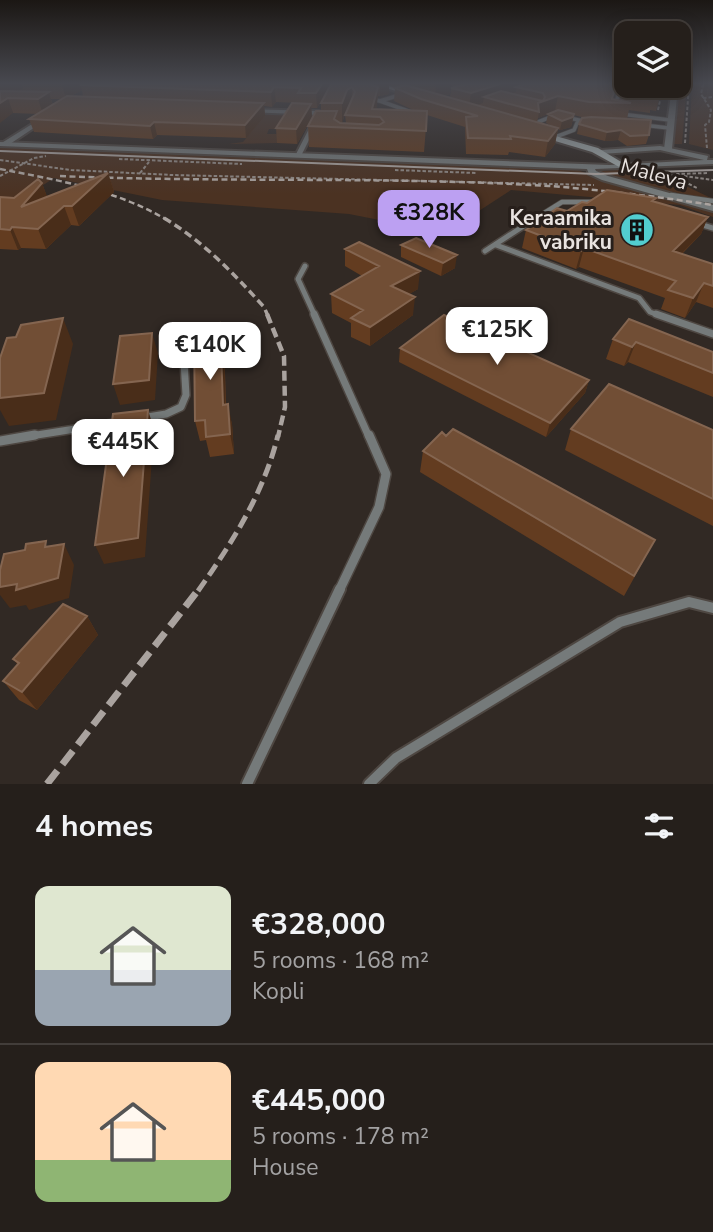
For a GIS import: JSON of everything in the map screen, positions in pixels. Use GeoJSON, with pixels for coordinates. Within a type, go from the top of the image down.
{"type":"FeatureCollection","features":[{"type":"Feature","properties":{"kind":"main road"},"geometry":{"type":"LineString","coordinates":[[538,132],[558,136],[605,153],[624,166]]}},
{"type":"Feature","properties":{"kind":"main road"},"geometry":{"type":"LineString","coordinates":[[538,132],[605,153]]}},
{"type":"Feature","properties":{"kind":"street"},"geometry":{"type":"LineString","coordinates":[[2,144],[41,121]]}},
{"type":"Feature","properties":{"kind":"street"},"geometry":{"type":"LineString","coordinates":[[298,154],[316,121]]}},
{"type":"Feature","properties":{"kind":"street"},"geometry":{"type":"LineString","coordinates":[[668,149],[670,121]]}},
{"type":"Feature","properties":{"kind":"street"},"geometry":{"type":"LineString","coordinates":[[2,144],[590,166],[713,160]]}},
{"type":"Feature","properties":{"kind":"street"},"geometry":{"type":"LineString","coordinates":[[590,166],[603,162],[605,153],[668,149],[694,160]]}},
{"type":"Feature","properties":{"kind":"street","name":"Maleva"},"geometry":{"type":"LineString","coordinates":[[590,166],[592,172],[611,180],[713,208]]}},
{"type":"Feature","properties":{"kind":"lane"},"geometry":{"type":"LineString","coordinates":[[538,132],[538,122],[542,121]]}},
{"type":"Feature","properties":{"kind":"lane"},"geometry":{"type":"LineString","coordinates":[[558,136],[574,130],[577,124],[594,121]]}},
{"type":"Feature","properties":{"kind":"lane"},"geometry":{"type":"LineString","coordinates":[[653,121],[670,124]]}},
{"type":"Feature","properties":{"kind":"lane"},"geometry":{"type":"LineString","coordinates":[[642,125],[670,124]]}},
{"type":"Feature","properties":{"kind":"lane"},"geometry":{"type":"LineString","coordinates":[[313,126],[324,126]]}},
{"type":"Feature","properties":{"kind":"lane"},"geometry":{"type":"LineString","coordinates":[[663,194],[713,201]]}},
{"type":"Feature","properties":{"kind":"lane"},"geometry":{"type":"LineString","coordinates":[[485,251],[562,202],[604,202]]}},
{"type":"Feature","properties":{"kind":"lane"},"geometry":{"type":"LineString","coordinates":[[691,221],[713,228]]}},
{"type":"Feature","properties":{"kind":"lane"},"geometry":{"type":"LineString","coordinates":[[496,244],[639,298],[650,312],[713,334]]}},
{"type":"Feature","properties":{"kind":"lane"},"geometry":{"type":"LineString","coordinates":[[247,784],[379,507],[386,474],[298,279],[305,266]]}},
{"type":"Feature","properties":{"kind":"lane"},"geometry":{"type":"LineString","coordinates":[[0,442],[166,414],[181,407],[186,395],[183,344]]}},
{"type":"Feature","properties":{"kind":"lane"},"geometry":{"type":"LineString","coordinates":[[369,784],[397,758],[620,622],[689,602],[713,608]]}},
{"type":"Feature","properties":{"kind":"path"},"geometry":{"type":"LineString","coordinates":[[685,146],[687,121]]}},
{"type":"Feature","properties":{"kind":"path"},"geometry":{"type":"LineString","coordinates":[[703,148],[707,148],[705,125],[711,122]]}},
{"type":"Feature","properties":{"kind":"path"},"geometry":{"type":"LineString","coordinates":[[0,176],[53,145]]}},
{"type":"Feature","properties":{"kind":"path"},"geometry":{"type":"LineString","coordinates":[[140,173],[160,149]]}},
{"type":"Feature","properties":{"kind":"path"},"geometry":{"type":"LineString","coordinates":[[0,160],[21,165],[140,173],[527,181],[590,186],[611,180],[668,174],[713,180]]}},
{"type":"Feature","properties":{"kind":"path"},"geometry":{"type":"LineString","coordinates":[[681,175],[713,172]]}},
{"type":"Feature","properties":{"kind":"path"},"geometry":{"type":"LineString","coordinates":[[668,174],[703,191]]}},
{"type":"Feature","properties":{"kind":"shaded area"},"geometry":{"type":"Polygon","coordinates":[[[260,121],[303,121],[297,130],[269,129],[267,134],[282,134],[277,143],[229,144],[243,142],[260,121]]]}},
{"type":"Feature","properties":{"kind":"shaded area"},"geometry":{"type":"Polygon","coordinates":[[[675,121],[684,121],[682,144],[672,144],[675,121]]]}},
{"type":"Feature","properties":{"kind":"shaded area"},"geometry":{"type":"Polygon","coordinates":[[[690,121],[713,121],[713,150],[689,144],[690,121]]]}},
{"type":"Feature","properties":{"kind":"shaded area"},"geometry":{"type":"Polygon","coordinates":[[[0,146],[570,167],[611,183],[713,211],[713,217],[680,205],[511,190],[445,233],[349,214],[162,200],[54,178],[31,193],[3,201],[0,209],[0,146]]]}},
{"type":"Feature","properties":{"kind":"shaded area"},"geometry":{"type":"Polygon","coordinates":[[[654,168],[713,199],[656,189],[602,175],[600,171],[654,168]]]}},
{"type":"Feature","properties":{"kind":"building"},"geometry":{"type":"Polygon","coordinates":[[[56,121],[249,121],[245,125],[154,122],[150,126],[56,121]]]}},
{"type":"Feature","properties":{"kind":"building"},"geometry":{"type":"Polygon","coordinates":[[[281,121],[301,121],[296,129],[276,128],[281,121]]]}},
{"type":"Feature","properties":{"kind":"building"},"geometry":{"type":"Polygon","coordinates":[[[311,121],[379,125],[384,122],[427,121],[426,131],[308,126],[311,121]]]}},
{"type":"Feature","properties":{"kind":"building"},"geometry":{"type":"Polygon","coordinates":[[[466,121],[532,121],[558,128],[548,141],[510,136],[511,139],[468,138],[466,121]]]}},
{"type":"Feature","properties":{"kind":"building"},"geometry":{"type":"Polygon","coordinates":[[[581,121],[651,121],[649,135],[630,136],[621,130],[607,132],[579,124],[581,121]]]}},
{"type":"Feature","properties":{"kind":"building"},"geometry":{"type":"Polygon","coordinates":[[[108,173],[72,206],[64,206],[38,229],[0,229],[0,197],[14,198],[38,179],[42,183],[21,207],[108,173]]]}},
{"type":"Feature","properties":{"kind":"building"},"geometry":{"type":"Polygon","coordinates":[[[607,190],[656,198],[652,201],[708,217],[673,251],[713,264],[713,286],[704,283],[693,298],[668,290],[676,281],[584,248],[581,251],[526,230],[557,208],[567,211],[582,202],[587,203],[607,190]]]}},
{"type":"Feature","properties":{"kind":"building"},"geometry":{"type":"Polygon","coordinates":[[[416,238],[457,255],[443,263],[401,245],[416,238]]]}},
{"type":"Feature","properties":{"kind":"building"},"geometry":{"type":"Polygon","coordinates":[[[359,242],[420,271],[391,286],[415,297],[370,327],[351,318],[363,310],[331,294],[379,266],[345,249],[359,242]]]}},
{"type":"Feature","properties":{"kind":"building"},"geometry":{"type":"Polygon","coordinates":[[[444,315],[589,380],[550,423],[400,348],[444,315]]]}},
{"type":"Feature","properties":{"kind":"building"},"geometry":{"type":"Polygon","coordinates":[[[63,318],[44,393],[0,398],[0,358],[7,338],[16,337],[21,325],[63,318]]]}},
{"type":"Feature","properties":{"kind":"building"},"geometry":{"type":"Polygon","coordinates":[[[629,319],[713,352],[713,373],[636,342],[632,347],[613,339],[629,319]]]}},
{"type":"Feature","properties":{"kind":"building"},"geometry":{"type":"Polygon","coordinates":[[[220,323],[223,405],[228,404],[230,434],[206,437],[205,420],[195,421],[194,335],[205,333],[204,325],[220,323]]]}},
{"type":"Feature","properties":{"kind":"building"},"geometry":{"type":"Polygon","coordinates":[[[152,333],[149,380],[113,384],[120,336],[152,333]]]}},
{"type":"Feature","properties":{"kind":"building"},"geometry":{"type":"Polygon","coordinates":[[[609,384],[713,430],[713,499],[571,429],[609,384]]]}},
{"type":"Feature","properties":{"kind":"building"},"geometry":{"type":"Polygon","coordinates":[[[148,410],[138,538],[95,545],[113,414],[148,410]]]}},
{"type":"Feature","properties":{"kind":"building"},"geometry":{"type":"Polygon","coordinates":[[[453,429],[655,540],[634,576],[423,451],[442,432],[446,436],[453,429]]]}},
{"type":"Feature","properties":{"kind":"building"},"geometry":{"type":"Polygon","coordinates":[[[46,541],[45,547],[64,544],[58,578],[16,590],[17,584],[0,587],[4,554],[25,550],[26,544],[46,541]]]}},
{"type":"Feature","properties":{"kind":"building"},"geometry":{"type":"Polygon","coordinates":[[[63,604],[87,616],[22,692],[3,681],[19,663],[13,659],[63,604]]]}},
{"type":"Feature","properties":{"kind":"tram line"},"geometry":{"type":"LineString","coordinates":[[0,151],[596,174],[713,170]]}},
{"type":"Feature","properties":{"kind":"railway"},"geometry":{"type":"LineString","coordinates":[[0,169],[65,182],[107,194],[167,220]]}},
{"type":"Feature","properties":{"kind":"railway"},"geometry":{"type":"LineString","coordinates":[[60,176],[488,183],[590,190],[713,205]]}},
{"type":"Feature","properties":{"kind":"railway"},"geometry":{"type":"LineString","coordinates":[[167,220],[217,259],[264,307],[268,316]]}},
{"type":"Feature","properties":{"kind":"railway"},"geometry":{"type":"LineString","coordinates":[[267,314],[284,356],[285,407],[278,437]]}},
{"type":"Feature","properties":{"kind":"railway"},"geometry":{"type":"LineString","coordinates":[[198,591],[246,517],[264,477],[278,435]]}},
{"type":"Feature","properties":{"kind":"railway"},"geometry":{"type":"LineString","coordinates":[[47,784],[199,589]]}},
{"type":"Feature","properties":{"kind":"place","name":"Keraamika vabriku"},"geometry":{"type":"Point","coordinates":[637,230]}}]}
